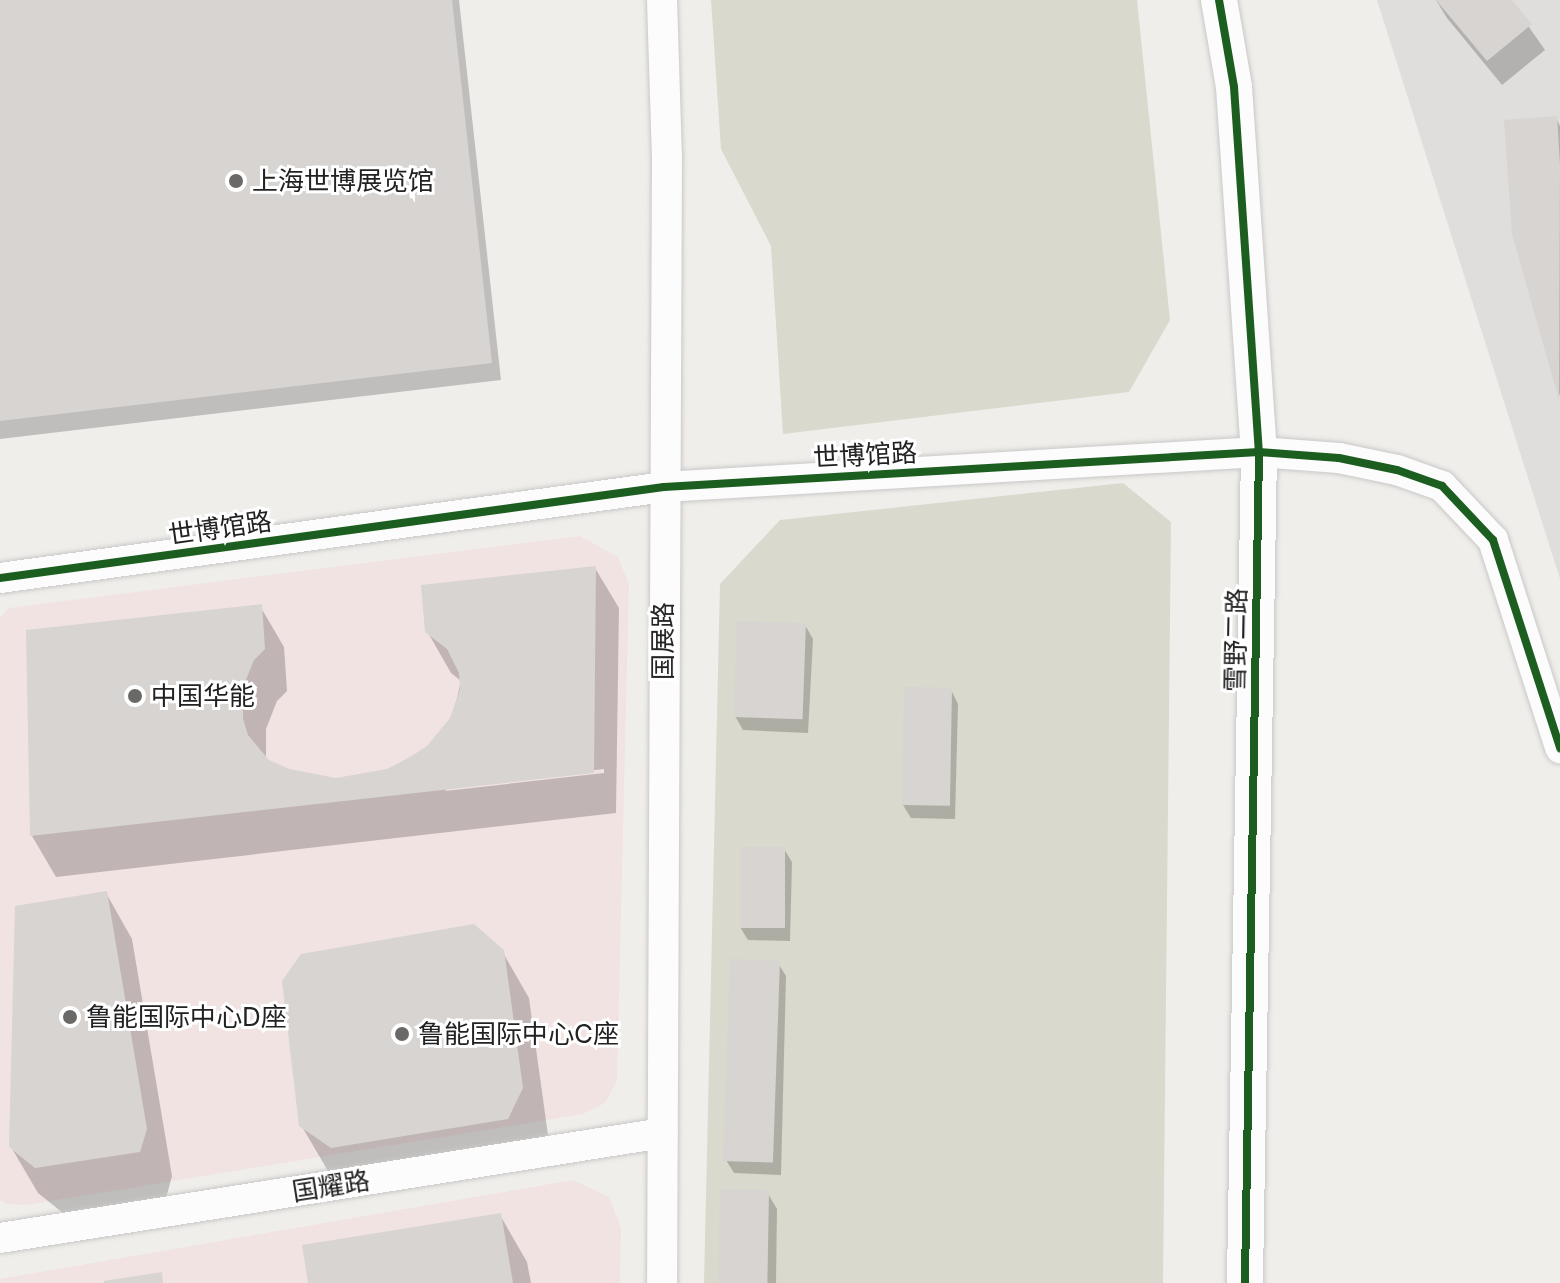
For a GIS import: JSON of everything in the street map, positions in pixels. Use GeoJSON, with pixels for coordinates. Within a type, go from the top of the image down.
{"type":"FeatureCollection","features":[{"type":"Feature","properties":{"kind":"street","name":"国展路"},"geometry":{"type":"LineString","coordinates":[[662,0],[667,156],[662,1283]]}},
{"type":"Feature","properties":{"kind":"street","name":"雪野二路"},"geometry":{"type":"LineString","coordinates":[[1219,0],[1234,87],[1259,452],[1245,1283]]}},
{"type":"Feature","properties":{"kind":"street","name":"世博馆路"},"geometry":{"type":"LineString","coordinates":[[0,578],[664,487],[1259,452],[1339,458],[1397,470],[1442,486],[1493,540],[1560,748]]}},
{"type":"Feature","properties":{"kind":"street","name":"国耀路"},"geometry":{"type":"LineString","coordinates":[[0,1238],[663,1133]]}},
{"type":"Feature","properties":{"kind":"shaded area"},"geometry":{"type":"Polygon","coordinates":[[[711,0],[1137,0],[1170,320],[1129,392],[783,434],[771,246],[721,149],[711,0]]]}},
{"type":"Feature","properties":{"kind":"shaded area"},"geometry":{"type":"Polygon","coordinates":[[[1377,0],[1560,0],[1560,579],[1377,0]]]}},
{"type":"Feature","properties":{"kind":"shaded area"},"geometry":{"type":"Polygon","coordinates":[[[1123,483],[1171,522],[1163,1283],[704,1283],[720,584],[780,520],[1123,483]]]}},
{"type":"Feature","properties":{"kind":"shaded area"},"geometry":{"type":"Polygon","coordinates":[[[580,536],[618,557],[629,584],[617,1081],[605,1103],[583,1114],[26,1205],[6,1204],[0,1200],[0,618],[9,608],[580,536]]]}},
{"type":"Feature","properties":{"kind":"shaded area"},"geometry":{"type":"Polygon","coordinates":[[[573,1180],[609,1197],[621,1228],[620,1283],[0,1283],[0,1279],[573,1180]]]}},
{"type":"Feature","properties":{"kind":"building","name":"上海世博展览馆"},"geometry":{"type":"Polygon","coordinates":[[[0,0],[452,0],[492,363],[0,421],[0,0]]]}},
{"type":"Feature","properties":{"kind":"building"},"geometry":{"type":"Polygon","coordinates":[[[1436,0],[1512,0],[1532,24],[1487,61],[1436,0]]]}},
{"type":"Feature","properties":{"kind":"building"},"geometry":{"type":"Polygon","coordinates":[[[1557,116],[1560,165],[1559,400],[1512,234],[1504,120],[1557,116]]]}},
{"type":"Feature","properties":{"kind":"building","name":"中国华能"},"geometry":{"type":"Polygon","coordinates":[[[596,566],[594,773],[30,836],[26,630],[262,604],[265,649],[254,660],[243,687],[243,719],[248,735],[269,760],[289,769],[336,778],[387,769],[410,757],[427,746],[450,718],[460,689],[459,673],[447,649],[425,632],[421,585],[596,566]]]}},
{"type":"Feature","properties":{"kind":"building"},"geometry":{"type":"Polygon","coordinates":[[[737,621],[806,623],[803,719],[734,717],[737,621]]]}},
{"type":"Feature","properties":{"kind":"building"},"geometry":{"type":"Polygon","coordinates":[[[904,687],[952,688],[950,806],[902,805],[904,687]]]}},
{"type":"Feature","properties":{"kind":"building"},"geometry":{"type":"Polygon","coordinates":[[[740,847],[785,847],[785,928],[740,928],[740,847]]]}},
{"type":"Feature","properties":{"kind":"building","name":"鲁能国际中心D座"},"geometry":{"type":"Polygon","coordinates":[[[107,891],[147,1129],[140,1152],[35,1168],[9,1147],[15,906],[107,891]]]}},
{"type":"Feature","properties":{"kind":"building","name":"鲁能国际中心C座"},"geometry":{"type":"Polygon","coordinates":[[[474,924],[504,950],[523,1088],[508,1119],[331,1148],[299,1126],[282,981],[301,954],[474,924]]]}},
{"type":"Feature","properties":{"kind":"building"},"geometry":{"type":"Polygon","coordinates":[[[730,959],[780,961],[773,1163],[723,1161],[730,959]]]}},
{"type":"Feature","properties":{"kind":"building"},"geometry":{"type":"Polygon","coordinates":[[[720,1189],[769,1190],[767,1283],[718,1283],[720,1189]]]}},
{"type":"Feature","properties":{"kind":"building"},"geometry":{"type":"Polygon","coordinates":[[[501,1213],[513,1283],[308,1283],[302,1245],[501,1213]]]}},
{"type":"Feature","properties":{"kind":"building"},"geometry":{"type":"Polygon","coordinates":[[[162,1272],[163,1283],[104,1283],[104,1281],[162,1272]]]}},
{"type":"Feature","properties":{"kind":"cycle path"},"geometry":{"type":"LineString","coordinates":[[1219,0],[1234,87],[1259,452],[1245,1283]]}},
{"type":"Feature","properties":{"kind":"cycle path"},"geometry":{"type":"LineString","coordinates":[[0,578],[664,487],[1259,452],[1339,458],[1397,470],[1442,486],[1493,540],[1560,748]]}},
{"type":"Feature","properties":{"kind":"place","name":"上海世博展览馆"},"geometry":{"type":"Point","coordinates":[236,181]}},
{"type":"Feature","properties":{"kind":"place","name":"中国华能"},"geometry":{"type":"Point","coordinates":[135,696]}},
{"type":"Feature","properties":{"kind":"place","name":"鲁能国际中心D座"},"geometry":{"type":"Point","coordinates":[70,1017]}},
{"type":"Feature","properties":{"kind":"place","name":"鲁能国际中心C座"},"geometry":{"type":"Point","coordinates":[402,1034]}}]}
